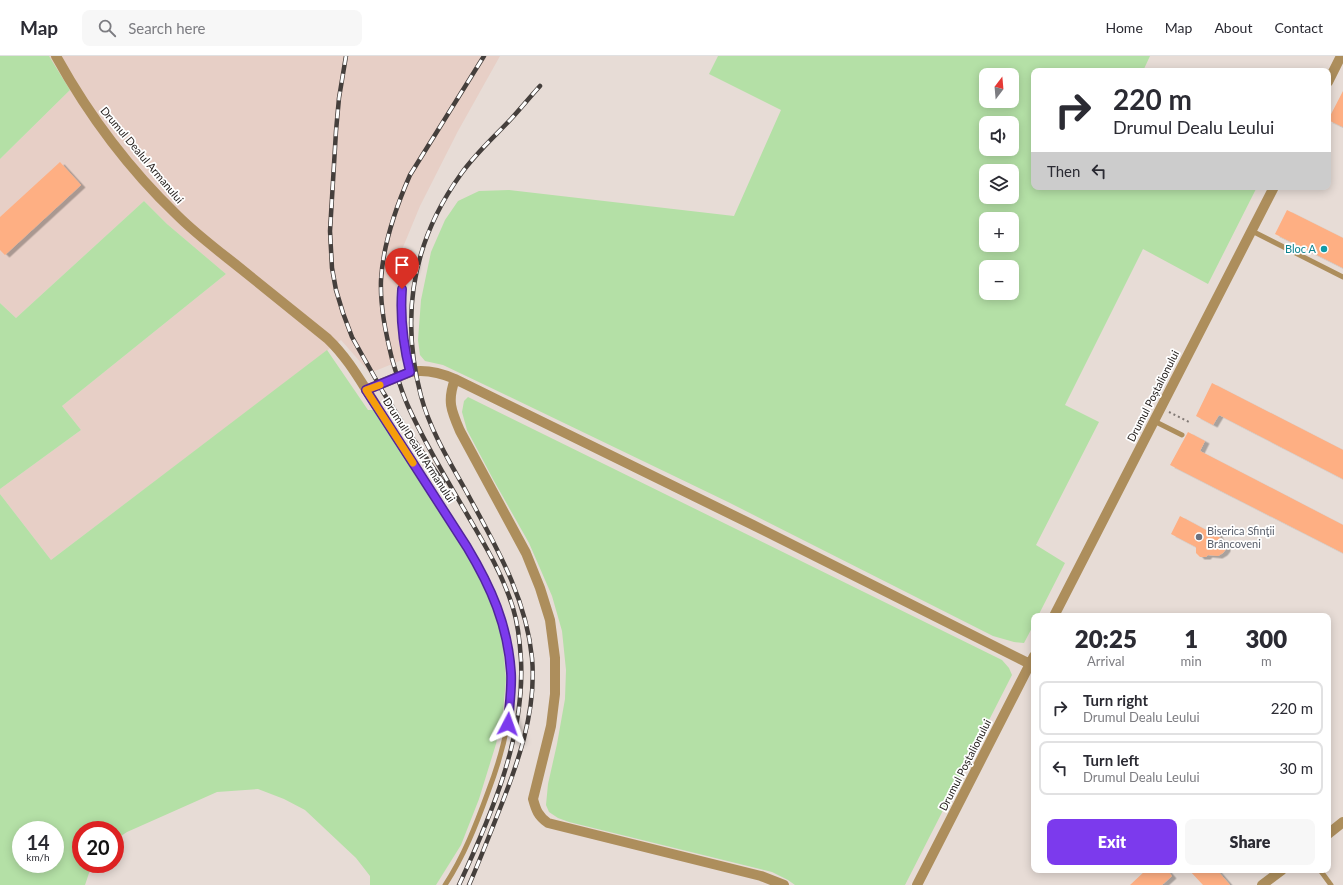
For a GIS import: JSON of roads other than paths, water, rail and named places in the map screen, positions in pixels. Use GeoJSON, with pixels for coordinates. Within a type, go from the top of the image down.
{"type":"FeatureCollection","features":[{"type":"Feature","properties":{"kind":"street","name":"Drumul Dealul Armanului"},"geometry":{"type":"LineString","coordinates":[[56,56],[81,99],[97,122],[116,147],[161,198],[194,231],[328,339],[347,359],[376,405]]}},
{"type":"Feature","properties":{"kind":"street"},"geometry":{"type":"LineString","coordinates":[[1331,76],[1342,56]]}},
{"type":"Feature","properties":{"kind":"street","name":"Drumul Poștalionului"},"geometry":{"type":"LineString","coordinates":[[1056,613],[1272,190]]}},
{"type":"Feature","properties":{"kind":"street"},"geometry":{"type":"LineString","coordinates":[[366,390],[410,372],[421,370],[430,371],[455,379],[1031,660]]}},
{"type":"Feature","properties":{"kind":"street"},"geometry":{"type":"LineString","coordinates":[[455,379],[450,399],[460,432],[526,552],[540,588],[550,620],[554,658],[555,694],[551,726],[533,799],[536,810],[541,818],[548,823],[760,876],[784,885]]}},
{"type":"Feature","properties":{"kind":"street","name":"Drumul Poștalionului"},"geometry":{"type":"LineString","coordinates":[[917,885],[1031,662]]}},
{"type":"Feature","properties":{"kind":"street"},"geometry":{"type":"LineString","coordinates":[[1331,832],[1343,822]]}},
{"type":"Feature","properties":{"kind":"street"},"geometry":{"type":"LineString","coordinates":[[1262,885],[1278,873]]}},
{"type":"Feature","properties":{"kind":"lane"},"geometry":{"type":"LineString","coordinates":[[1252,231],[1343,277]]}},
{"type":"Feature","properties":{"kind":"lane"},"geometry":{"type":"LineString","coordinates":[[403,279],[401,298],[402,324],[410,372]]}},
{"type":"Feature","properties":{"kind":"lane","name":"Drumul Dealul Armanului"},"geometry":{"type":"LineString","coordinates":[[376,405],[482,572],[501,615],[507,640],[512,674],[508,724],[491,785],[470,839],[457,866],[445,885]]}},
{"type":"Feature","properties":{"kind":"lane"},"geometry":{"type":"LineString","coordinates":[[1154,421],[1182,435]]}},
{"type":"Feature","properties":{"kind":"lane"},"geometry":{"type":"LineString","coordinates":[[1322,873],[1331,885]]}},
{"type":"Feature","properties":{"kind":"railway"},"geometry":{"type":"LineString","coordinates":[[346,56],[339,98],[330,231],[332,268],[336,290],[352,337],[383,392],[443,482]]}},
{"type":"Feature","properties":{"kind":"railway"},"geometry":{"type":"LineString","coordinates":[[459,885],[494,804],[512,747],[518,718],[521,689],[521,660],[518,634],[513,608],[499,572],[429,448],[403,395],[392,359],[382,310],[381,280],[387,239],[410,175],[484,56]]}},
{"type":"Feature","properties":{"kind":"railway"},"geometry":{"type":"LineString","coordinates":[[469,885],[512,778],[524,738],[531,698],[533,678],[532,658],[529,635],[523,613],[508,572],[488,531],[440,445],[429,421],[421,396],[415,366],[412,337],[412,309],[415,280],[421,253],[431,226],[444,200],[472,160],[540,86]]}},
{"type":"Feature","properties":{"kind":"place","name":"Bloc A"},"geometry":{"type":"Point","coordinates":[1324,249]}},
{"type":"Feature","properties":{"kind":"place","name":"Biserica Sfinţii Brâncoveni"},"geometry":{"type":"Point","coordinates":[1199,537]}}]}
